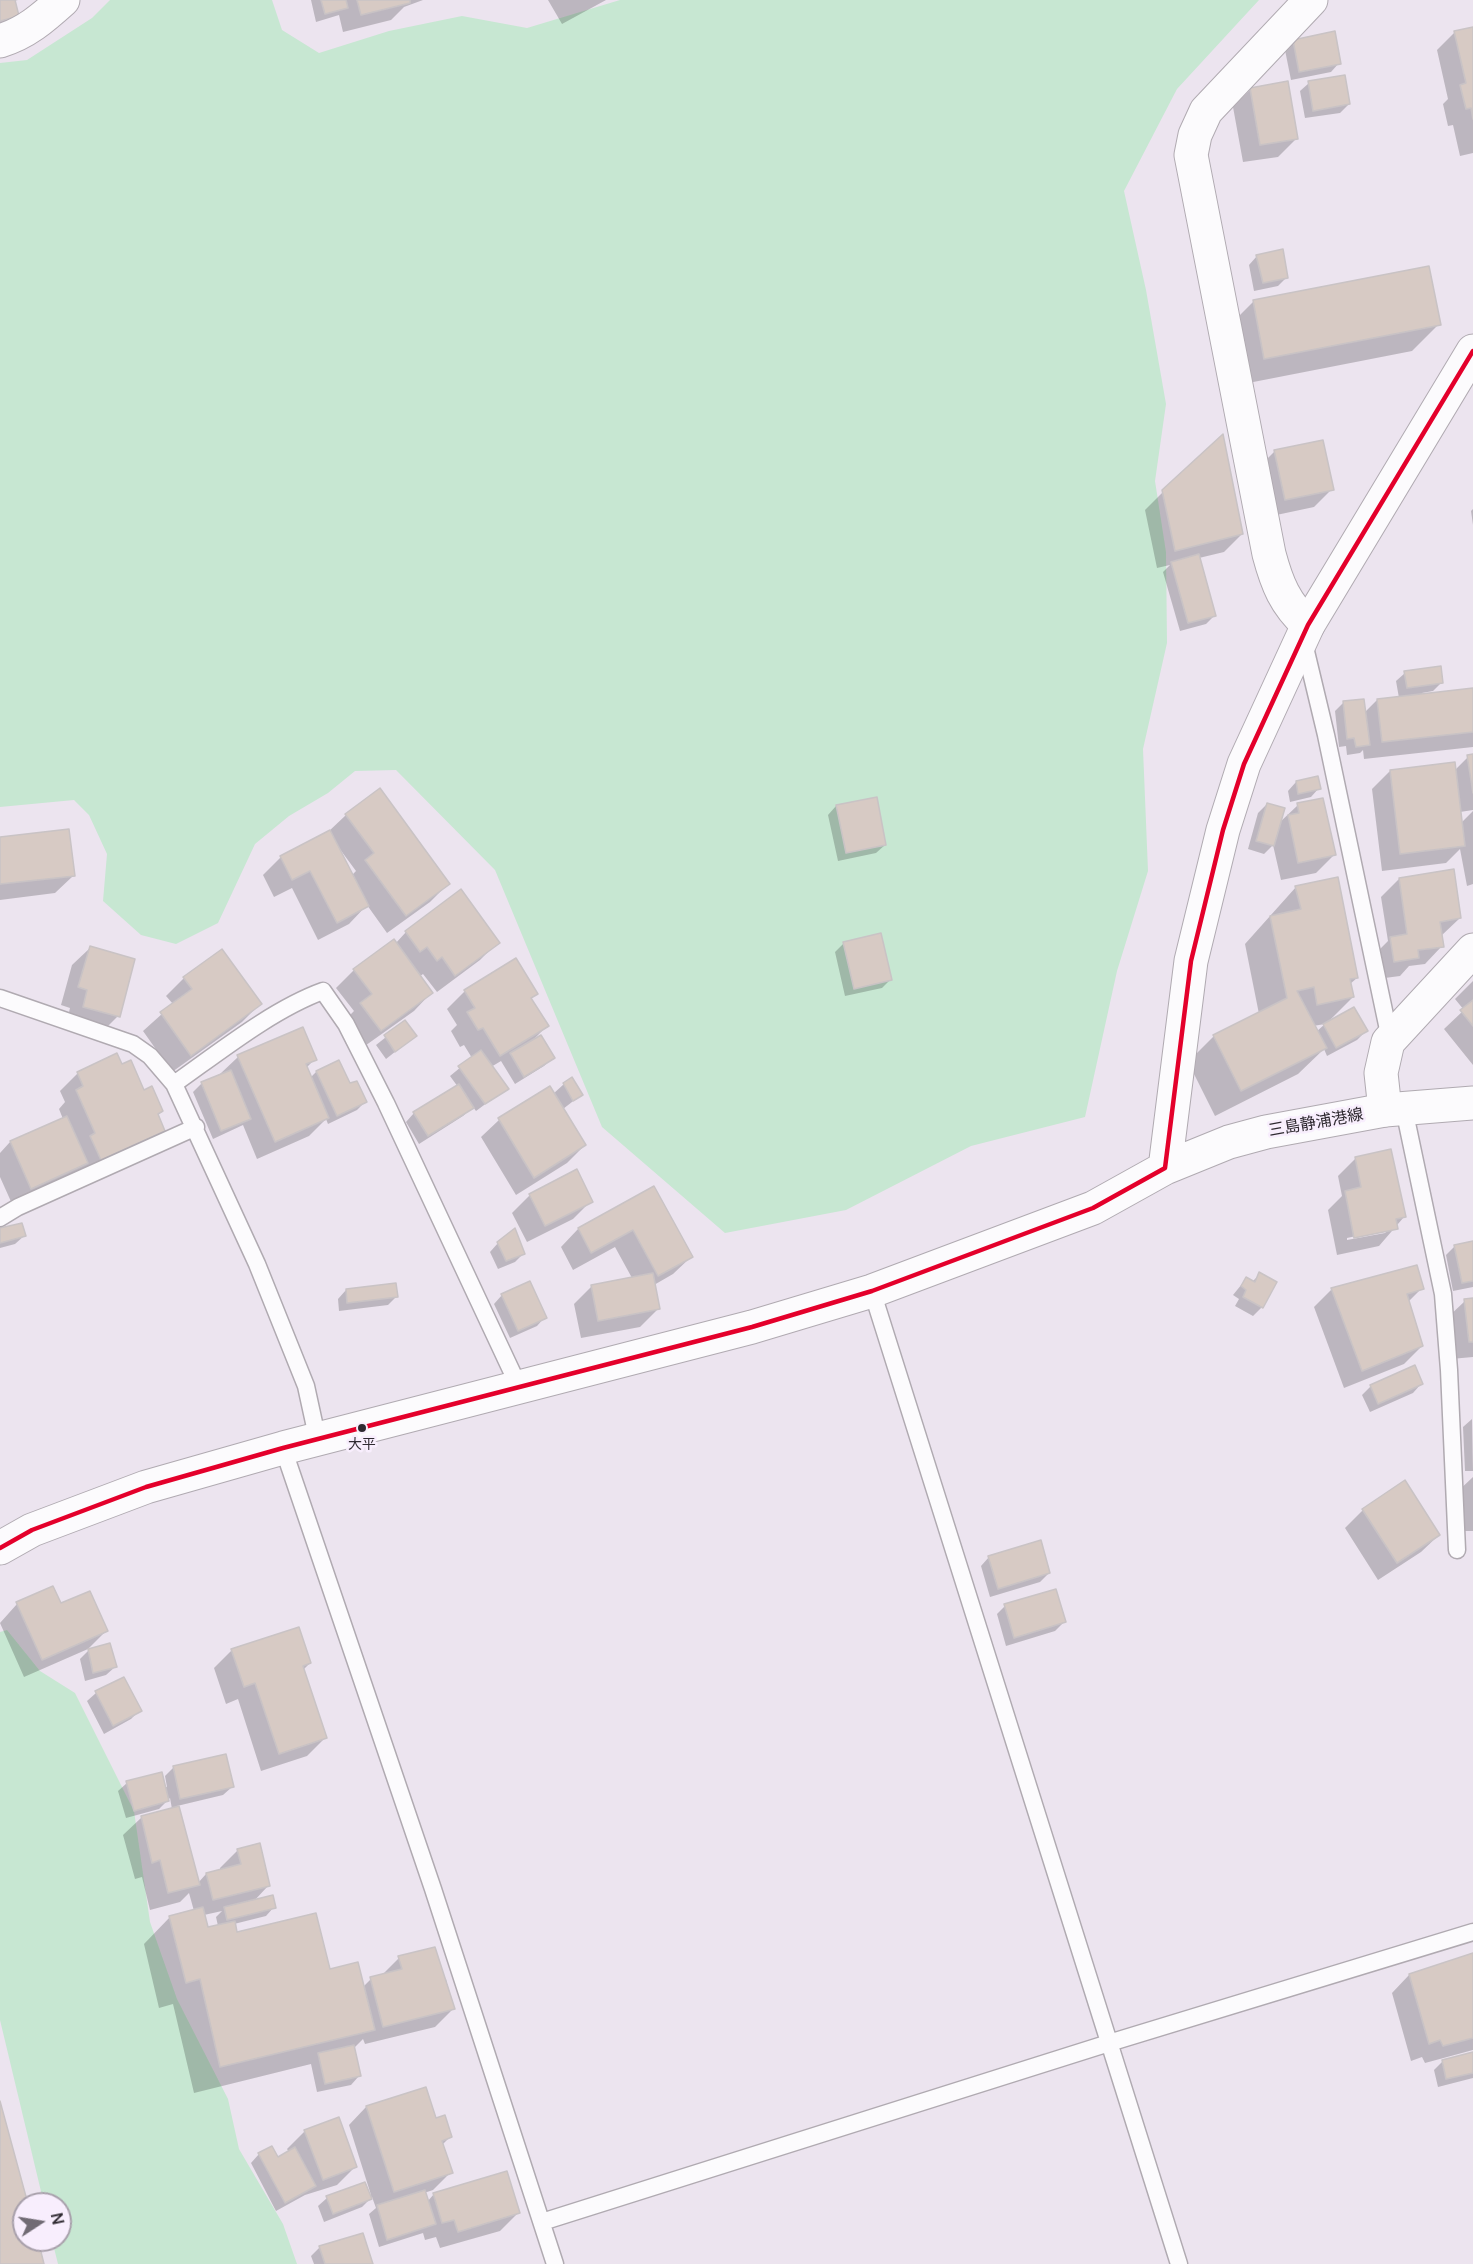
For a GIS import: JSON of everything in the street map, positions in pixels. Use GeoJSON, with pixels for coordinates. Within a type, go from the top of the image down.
{"type":"FeatureCollection","features":[{"type":"Feature","properties":{"kind":"main road"},"geometry":{"type":"LineString","coordinates":[[0,41],[17,36],[36,24],[63,0]]}},
{"type":"Feature","properties":{"kind":"main road"},"geometry":{"type":"LineString","coordinates":[[1305,630],[1278,589],[1269,554],[1191,155],[1195,135],[1206,111],[1311,0]]}},
{"type":"Feature","properties":{"kind":"main road"},"geometry":{"type":"LineString","coordinates":[[1165,1168],[1191,961],[1223,830],[1244,764],[1305,630],[1473,351]]}},
{"type":"Feature","properties":{"kind":"main road"},"geometry":{"type":"LineString","coordinates":[[1394,1109],[1382,1062],[1390,1039],[1473,950]]}},
{"type":"Feature","properties":{"kind":"main road","name":"三島静浦港線"},"geometry":{"type":"LineString","coordinates":[[0,1548],[32,1530],[146,1487],[282,1448],[318,1441],[752,1327],[872,1291],[1093,1208],[1165,1168],[1229,1142],[1266,1132],[1394,1109],[1473,1103]]}},
{"type":"Feature","properties":{"kind":"lane"},"geometry":{"type":"LineString","coordinates":[[1305,630],[1390,1039]]}},
{"type":"Feature","properties":{"kind":"lane"},"geometry":{"type":"LineString","coordinates":[[174,1084],[243,1035],[310,996],[323,991],[346,1024],[386,1103],[519,1387]]}},
{"type":"Feature","properties":{"kind":"lane"},"geometry":{"type":"LineString","coordinates":[[0,998],[133,1044],[150,1056],[174,1084],[196,1127],[257,1264],[306,1386],[318,1441]]}},
{"type":"Feature","properties":{"kind":"lane"},"geometry":{"type":"LineString","coordinates":[[1394,1109],[1443,1294],[1449,1370],[1457,1550]]}},
{"type":"Feature","properties":{"kind":"lane"},"geometry":{"type":"LineString","coordinates":[[0,1218],[18,1207],[196,1127]]}},
{"type":"Feature","properties":{"kind":"lane"},"geometry":{"type":"LineString","coordinates":[[872,1291],[1179,2264]]}},
{"type":"Feature","properties":{"kind":"lane"},"geometry":{"type":"LineString","coordinates":[[282,1448],[386,1750],[555,2264]]}},
{"type":"Feature","properties":{"kind":"lane"},"geometry":{"type":"LineString","coordinates":[[542,2222],[1109,2043],[1473,1932]]}},
{"type":"Feature","properties":{"kind":"green space"},"geometry":{"type":"Polygon","coordinates":[[[110,0],[272,0],[282,30],[319,53],[389,31],[462,16],[527,28],[620,0],[1259,0],[1177,89],[1124,191],[1146,290],[1166,404],[1155,481],[1166,552],[1167,643],[1143,749],[1148,871],[1117,971],[1085,1117],[971,1146],[846,1210],[725,1233],[602,1127],[495,870],[396,770],[355,771],[328,793],[289,816],[255,844],[218,923],[176,944],[141,935],[103,901],[107,854],[89,815],[74,800],[0,807],[0,63],[27,60],[92,18],[110,0]]]}},
{"type":"Feature","properties":{"kind":"green space"},"geometry":{"type":"Polygon","coordinates":[[[7,1630],[40,1671],[75,1693],[134,1811],[150,1922],[177,1999],[228,2099],[239,2149],[283,2224],[297,2264],[58,2264],[55,2252],[72,2252],[72,2192],[41,2192],[0,2020],[0,1632],[7,1630]]]}},
{"type":"Feature","properties":{"kind":"building"},"geometry":{"type":"Polygon","coordinates":[[[0,0],[15,0],[19,16],[0,21],[0,0]]]}},
{"type":"Feature","properties":{"kind":"building"},"geometry":{"type":"Polygon","coordinates":[[[321,0],[346,0],[348,8],[325,14],[321,0]]]}},
{"type":"Feature","properties":{"kind":"building"},"geometry":{"type":"Polygon","coordinates":[[[357,0],[410,0],[410,3],[361,15],[357,0]]]}},
{"type":"Feature","properties":{"kind":"building"},"geometry":{"type":"Polygon","coordinates":[[[1473,27],[1473,119],[1471,108],[1466,109],[1460,85],[1466,83],[1454,31],[1473,27]]]}},
{"type":"Feature","properties":{"kind":"building"},"geometry":{"type":"Polygon","coordinates":[[[1335,31],[1341,64],[1299,72],[1293,40],[1335,31]]]}},
{"type":"Feature","properties":{"kind":"building"},"geometry":{"type":"Polygon","coordinates":[[[1345,75],[1350,104],[1313,111],[1308,81],[1345,75]]]}},
{"type":"Feature","properties":{"kind":"building"},"geometry":{"type":"Polygon","coordinates":[[[1288,81],[1298,139],[1260,145],[1250,88],[1288,81]]]}},
{"type":"Feature","properties":{"kind":"building"},"geometry":{"type":"Polygon","coordinates":[[[1283,249],[1288,278],[1263,283],[1256,255],[1283,249]]]}},
{"type":"Feature","properties":{"kind":"building"},"geometry":{"type":"Polygon","coordinates":[[[1429,266],[1441,325],[1264,359],[1253,300],[1429,266]]]}},
{"type":"Feature","properties":{"kind":"building"},"geometry":{"type":"Polygon","coordinates":[[[1223,434],[1243,534],[1175,551],[1162,490],[1223,434]]]}},
{"type":"Feature","properties":{"kind":"building"},"geometry":{"type":"Polygon","coordinates":[[[1323,440],[1334,490],[1285,500],[1274,450],[1323,440]]]}},
{"type":"Feature","properties":{"kind":"building"},"geometry":{"type":"Polygon","coordinates":[[[1199,554],[1216,616],[1188,623],[1171,562],[1199,554]]]}},
{"type":"Feature","properties":{"kind":"building"},"geometry":{"type":"Polygon","coordinates":[[[1441,666],[1443,683],[1407,688],[1404,671],[1441,666]]]}},
{"type":"Feature","properties":{"kind":"building"},"geometry":{"type":"Polygon","coordinates":[[[1473,688],[1473,732],[1382,742],[1377,699],[1473,688]]]}},
{"type":"Feature","properties":{"kind":"building"},"geometry":{"type":"Polygon","coordinates":[[[1364,699],[1370,745],[1356,747],[1354,738],[1347,739],[1343,701],[1364,699]]]}},
{"type":"Feature","properties":{"kind":"building"},"geometry":{"type":"Polygon","coordinates":[[[1473,754],[1473,793],[1467,755],[1473,754]]]}},
{"type":"Feature","properties":{"kind":"building"},"geometry":{"type":"Polygon","coordinates":[[[1455,762],[1465,846],[1400,854],[1390,770],[1455,762]]]}},
{"type":"Feature","properties":{"kind":"building"},"geometry":{"type":"Polygon","coordinates":[[[1318,776],[1321,789],[1298,794],[1296,781],[1318,776]]]}},
{"type":"Feature","properties":{"kind":"building"},"geometry":{"type":"Polygon","coordinates":[[[380,788],[450,884],[406,916],[365,860],[374,853],[345,814],[380,788]]]}},
{"type":"Feature","properties":{"kind":"building"},"geometry":{"type":"Polygon","coordinates":[[[877,797],[886,845],[846,853],[836,805],[877,797]]]}},
{"type":"Feature","properties":{"kind":"building"},"geometry":{"type":"Polygon","coordinates":[[[1323,798],[1336,855],[1298,863],[1288,815],[1299,813],[1297,803],[1323,798]]]}},
{"type":"Feature","properties":{"kind":"building"},"geometry":{"type":"Polygon","coordinates":[[[1267,803],[1285,808],[1274,846],[1256,841],[1267,803]]]}},
{"type":"Feature","properties":{"kind":"building"},"geometry":{"type":"Polygon","coordinates":[[[69,829],[75,876],[0,884],[0,837],[69,829]]]}},
{"type":"Feature","properties":{"kind":"building"},"geometry":{"type":"Polygon","coordinates":[[[330,830],[369,906],[337,923],[310,871],[292,880],[280,856],[330,830]]]}},
{"type":"Feature","properties":{"kind":"building"},"geometry":{"type":"Polygon","coordinates":[[[1454,869],[1461,918],[1440,922],[1444,947],[1418,950],[1419,958],[1394,962],[1390,937],[1407,934],[1399,878],[1454,869]]]}},
{"type":"Feature","properties":{"kind":"building"},"geometry":{"type":"Polygon","coordinates":[[[1338,877],[1358,978],[1350,979],[1354,997],[1317,1005],[1314,987],[1297,991],[1327,1048],[1241,1091],[1213,1035],[1287,998],[1270,916],[1301,909],[1295,886],[1338,877]]]}},
{"type":"Feature","properties":{"kind":"building"},"geometry":{"type":"Polygon","coordinates":[[[461,889],[500,943],[455,976],[442,957],[437,961],[427,947],[420,952],[405,931],[461,889]]]}},
{"type":"Feature","properties":{"kind":"building"},"geometry":{"type":"Polygon","coordinates":[[[881,933],[892,980],[854,989],[843,942],[881,933]]]}},
{"type":"Feature","properties":{"kind":"building"},"geometry":{"type":"Polygon","coordinates":[[[394,939],[433,993],[381,1031],[360,1003],[372,994],[353,969],[394,939]]]}},
{"type":"Feature","properties":{"kind":"building"},"geometry":{"type":"Polygon","coordinates":[[[90,946],[135,959],[120,1017],[83,1007],[87,990],[78,987],[90,946]]]}},
{"type":"Feature","properties":{"kind":"building"},"geometry":{"type":"Polygon","coordinates":[[[222,949],[262,1004],[191,1056],[160,1012],[192,989],[183,977],[222,949]]]}},
{"type":"Feature","properties":{"kind":"building"},"geometry":{"type":"Polygon","coordinates":[[[516,958],[538,994],[531,998],[549,1026],[500,1056],[483,1028],[478,1030],[467,1012],[475,1008],[464,990],[516,958]]]}},
{"type":"Feature","properties":{"kind":"building"},"geometry":{"type":"Polygon","coordinates":[[[1473,1000],[1473,1026],[1460,1010],[1473,1000]]]}},
{"type":"Feature","properties":{"kind":"building"},"geometry":{"type":"Polygon","coordinates":[[[1354,1007],[1368,1031],[1336,1048],[1323,1024],[1354,1007]]]}},
{"type":"Feature","properties":{"kind":"building"},"geometry":{"type":"Polygon","coordinates":[[[405,1020],[417,1036],[395,1052],[384,1035],[405,1020]]]}},
{"type":"Feature","properties":{"kind":"building"},"geometry":{"type":"Polygon","coordinates":[[[303,1027],[317,1060],[306,1064],[329,1118],[275,1142],[237,1055],[303,1027]]]}},
{"type":"Feature","properties":{"kind":"building"},"geometry":{"type":"Polygon","coordinates":[[[541,1035],[555,1058],[524,1077],[510,1053],[541,1035]]]}},
{"type":"Feature","properties":{"kind":"building"},"geometry":{"type":"Polygon","coordinates":[[[481,1050],[509,1089],[485,1104],[458,1066],[481,1050]]]}},
{"type":"Feature","properties":{"kind":"building"},"geometry":{"type":"Polygon","coordinates":[[[117,1053],[122,1064],[131,1060],[144,1090],[152,1086],[163,1111],[158,1114],[165,1131],[101,1160],[90,1136],[95,1133],[76,1090],[83,1086],[77,1072],[117,1053]]]}},
{"type":"Feature","properties":{"kind":"building"},"geometry":{"type":"Polygon","coordinates":[[[339,1060],[350,1083],[357,1081],[367,1102],[337,1116],[316,1071],[339,1060]]]}},
{"type":"Feature","properties":{"kind":"building"},"geometry":{"type":"Polygon","coordinates":[[[231,1070],[251,1119],[221,1131],[201,1082],[231,1070]]]}},
{"type":"Feature","properties":{"kind":"building"},"geometry":{"type":"Polygon","coordinates":[[[572,1077],[583,1095],[573,1101],[563,1083],[572,1077]]]}},
{"type":"Feature","properties":{"kind":"building"},"geometry":{"type":"Polygon","coordinates":[[[459,1084],[474,1108],[428,1136],[413,1112],[459,1084]]]}},
{"type":"Feature","properties":{"kind":"building"},"geometry":{"type":"Polygon","coordinates":[[[550,1086],[586,1145],[534,1178],[498,1118],[550,1086]]]}},
{"type":"Feature","properties":{"kind":"building"},"geometry":{"type":"Polygon","coordinates":[[[67,1116],[88,1163],[31,1189],[10,1141],[67,1116]]]}},
{"type":"Feature","properties":{"kind":"building"},"geometry":{"type":"Polygon","coordinates":[[[1391,1149],[1406,1217],[1396,1219],[1398,1229],[1354,1238],[1345,1191],[1361,1187],[1355,1157],[1391,1149]]]}},
{"type":"Feature","properties":{"kind":"building"},"geometry":{"type":"Polygon","coordinates":[[[577,1169],[593,1202],[545,1226],[529,1194],[577,1169]]]}},
{"type":"Feature","properties":{"kind":"building"},"geometry":{"type":"Polygon","coordinates":[[[654,1186],[693,1257],[658,1276],[633,1230],[591,1253],[578,1228],[654,1186]]]}},
{"type":"Feature","properties":{"kind":"building"},"geometry":{"type":"Polygon","coordinates":[[[22,1223],[26,1236],[0,1243],[0,1228],[22,1223]]]}},
{"type":"Feature","properties":{"kind":"building"},"geometry":{"type":"Polygon","coordinates":[[[515,1228],[525,1254],[506,1261],[497,1242],[515,1228]]]}},
{"type":"Feature","properties":{"kind":"building"},"geometry":{"type":"Polygon","coordinates":[[[1473,1241],[1473,1281],[1462,1283],[1454,1245],[1473,1241]]]}},
{"type":"Feature","properties":{"kind":"building"},"geometry":{"type":"Polygon","coordinates":[[[1417,1265],[1424,1289],[1407,1294],[1423,1346],[1362,1371],[1331,1288],[1417,1265]]]}},
{"type":"Feature","properties":{"kind":"building"},"geometry":{"type":"Polygon","coordinates":[[[1259,1272],[1277,1282],[1263,1308],[1243,1297],[1246,1290],[1241,1286],[1246,1277],[1255,1282],[1259,1272]]]}},
{"type":"Feature","properties":{"kind":"building"},"geometry":{"type":"Polygon","coordinates":[[[653,1273],[660,1309],[598,1321],[591,1285],[653,1273]]]}},
{"type":"Feature","properties":{"kind":"building"},"geometry":{"type":"Polygon","coordinates":[[[530,1281],[547,1318],[518,1331],[501,1294],[530,1281]]]}},
{"type":"Feature","properties":{"kind":"building"},"geometry":{"type":"Polygon","coordinates":[[[396,1283],[398,1297],[347,1303],[346,1289],[396,1283]]]}},
{"type":"Feature","properties":{"kind":"building"},"geometry":{"type":"Polygon","coordinates":[[[1473,1298],[1473,1342],[1469,1342],[1464,1299],[1473,1298]]]}},
{"type":"Feature","properties":{"kind":"building"},"geometry":{"type":"Polygon","coordinates":[[[1415,1365],[1423,1384],[1378,1404],[1370,1385],[1415,1365]]]}},
{"type":"Feature","properties":{"kind":"building"},"geometry":{"type":"Polygon","coordinates":[[[1405,1480],[1440,1535],[1397,1563],[1362,1509],[1405,1480]]]}},
{"type":"Feature","properties":{"kind":"building"},"geometry":{"type":"Polygon","coordinates":[[[1041,1540],[1050,1573],[998,1589],[988,1556],[1041,1540]]]}},
{"type":"Feature","properties":{"kind":"building"},"geometry":{"type":"Polygon","coordinates":[[[53,1586],[61,1603],[90,1591],[108,1631],[42,1660],[16,1602],[53,1586]]]}},
{"type":"Feature","properties":{"kind":"building"},"geometry":{"type":"Polygon","coordinates":[[[1056,1589],[1066,1622],[1014,1638],[1004,1604],[1056,1589]]]}},
{"type":"Feature","properties":{"kind":"building"},"geometry":{"type":"Polygon","coordinates":[[[299,1627],[311,1663],[303,1666],[327,1738],[279,1754],[255,1683],[244,1687],[231,1649],[299,1627]]]}},
{"type":"Feature","properties":{"kind":"building"},"geometry":{"type":"Polygon","coordinates":[[[110,1643],[117,1667],[93,1673],[88,1649],[110,1643]]]}},
{"type":"Feature","properties":{"kind":"building"},"geometry":{"type":"Polygon","coordinates":[[[124,1677],[142,1711],[113,1726],[95,1691],[124,1677]]]}},
{"type":"Feature","properties":{"kind":"building"},"geometry":{"type":"Polygon","coordinates":[[[226,1754],[234,1787],[180,1799],[173,1766],[226,1754]]]}},
{"type":"Feature","properties":{"kind":"building"},"geometry":{"type":"Polygon","coordinates":[[[162,1772],[169,1801],[134,1811],[126,1781],[162,1772]]]}},
{"type":"Feature","properties":{"kind":"building"},"geometry":{"type":"Polygon","coordinates":[[[179,1806],[200,1885],[168,1893],[160,1860],[152,1863],[141,1816],[179,1806]]]}},
{"type":"Feature","properties":{"kind":"building"},"geometry":{"type":"Polygon","coordinates":[[[260,1843],[270,1886],[213,1900],[206,1873],[241,1864],[237,1849],[260,1843]]]}},
{"type":"Feature","properties":{"kind":"building"},"geometry":{"type":"Polygon","coordinates":[[[273,1895],[276,1908],[227,1920],[224,1907],[273,1895]]]}},
{"type":"Feature","properties":{"kind":"building"},"geometry":{"type":"Polygon","coordinates":[[[203,1907],[208,1927],[235,1921],[237,1932],[316,1913],[330,1969],[358,1962],[375,2030],[220,2067],[200,1979],[186,1983],[169,1916],[203,1907]]]}},
{"type":"Feature","properties":{"kind":"building"},"geometry":{"type":"Polygon","coordinates":[[[435,1947],[455,2009],[383,2027],[370,1977],[402,1969],[398,1956],[435,1947]]]}},
{"type":"Feature","properties":{"kind":"building"},"geometry":{"type":"Polygon","coordinates":[[[1473,1953],[1473,2038],[1443,2046],[1440,2040],[1429,2044],[1409,1974],[1473,1953]]]}},
{"type":"Feature","properties":{"kind":"building"},"geometry":{"type":"Polygon","coordinates":[[[354,2045],[361,2076],[325,2084],[318,2053],[354,2045]]]}},
{"type":"Feature","properties":{"kind":"building"},"geometry":{"type":"Polygon","coordinates":[[[1473,2052],[1473,2073],[1446,2079],[1442,2060],[1473,2052]]]}},
{"type":"Feature","properties":{"kind":"building"},"geometry":{"type":"Polygon","coordinates":[[[426,2087],[436,2118],[445,2115],[452,2137],[442,2141],[453,2173],[394,2192],[366,2106],[426,2087]]]}},
{"type":"Feature","properties":{"kind":"building"},"geometry":{"type":"Polygon","coordinates":[[[0,2101],[25,2192],[12,2192],[12,2252],[41,2252],[44,2264],[0,2264],[0,2101]]]}},
{"type":"Feature","properties":{"kind":"building"},"geometry":{"type":"Polygon","coordinates":[[[339,2117],[357,2167],[323,2180],[304,2130],[339,2117]]]}},
{"type":"Feature","properties":{"kind":"building"},"geometry":{"type":"Polygon","coordinates":[[[272,2146],[278,2157],[295,2147],[316,2186],[285,2203],[258,2153],[272,2146]]]}},
{"type":"Feature","properties":{"kind":"building"},"geometry":{"type":"Polygon","coordinates":[[[507,2171],[520,2213],[458,2232],[454,2220],[442,2223],[433,2193],[507,2171]]]}},
{"type":"Feature","properties":{"kind":"building"},"geometry":{"type":"Polygon","coordinates":[[[365,2182],[372,2199],[333,2214],[326,2196],[365,2182]]]}},
{"type":"Feature","properties":{"kind":"building"},"geometry":{"type":"Polygon","coordinates":[[[425,2190],[436,2224],[387,2240],[377,2205],[425,2190]]]}},
{"type":"Feature","properties":{"kind":"building"},"geometry":{"type":"Polygon","coordinates":[[[363,2233],[373,2264],[325,2264],[319,2246],[363,2233]]]}},
{"type":"Feature","properties":{"kind":"transit line"},"geometry":{"type":"LineString","coordinates":[[0,1548],[32,1530],[146,1487],[283,1448],[752,1327],[872,1291],[1093,1208],[1165,1168],[1191,961],[1223,830],[1244,764],[1308,625],[1473,351]]}},
{"type":"Feature","properties":{"kind":"place","name":"大平"},"geometry":{"type":"Point","coordinates":[362,1428]}}]}
